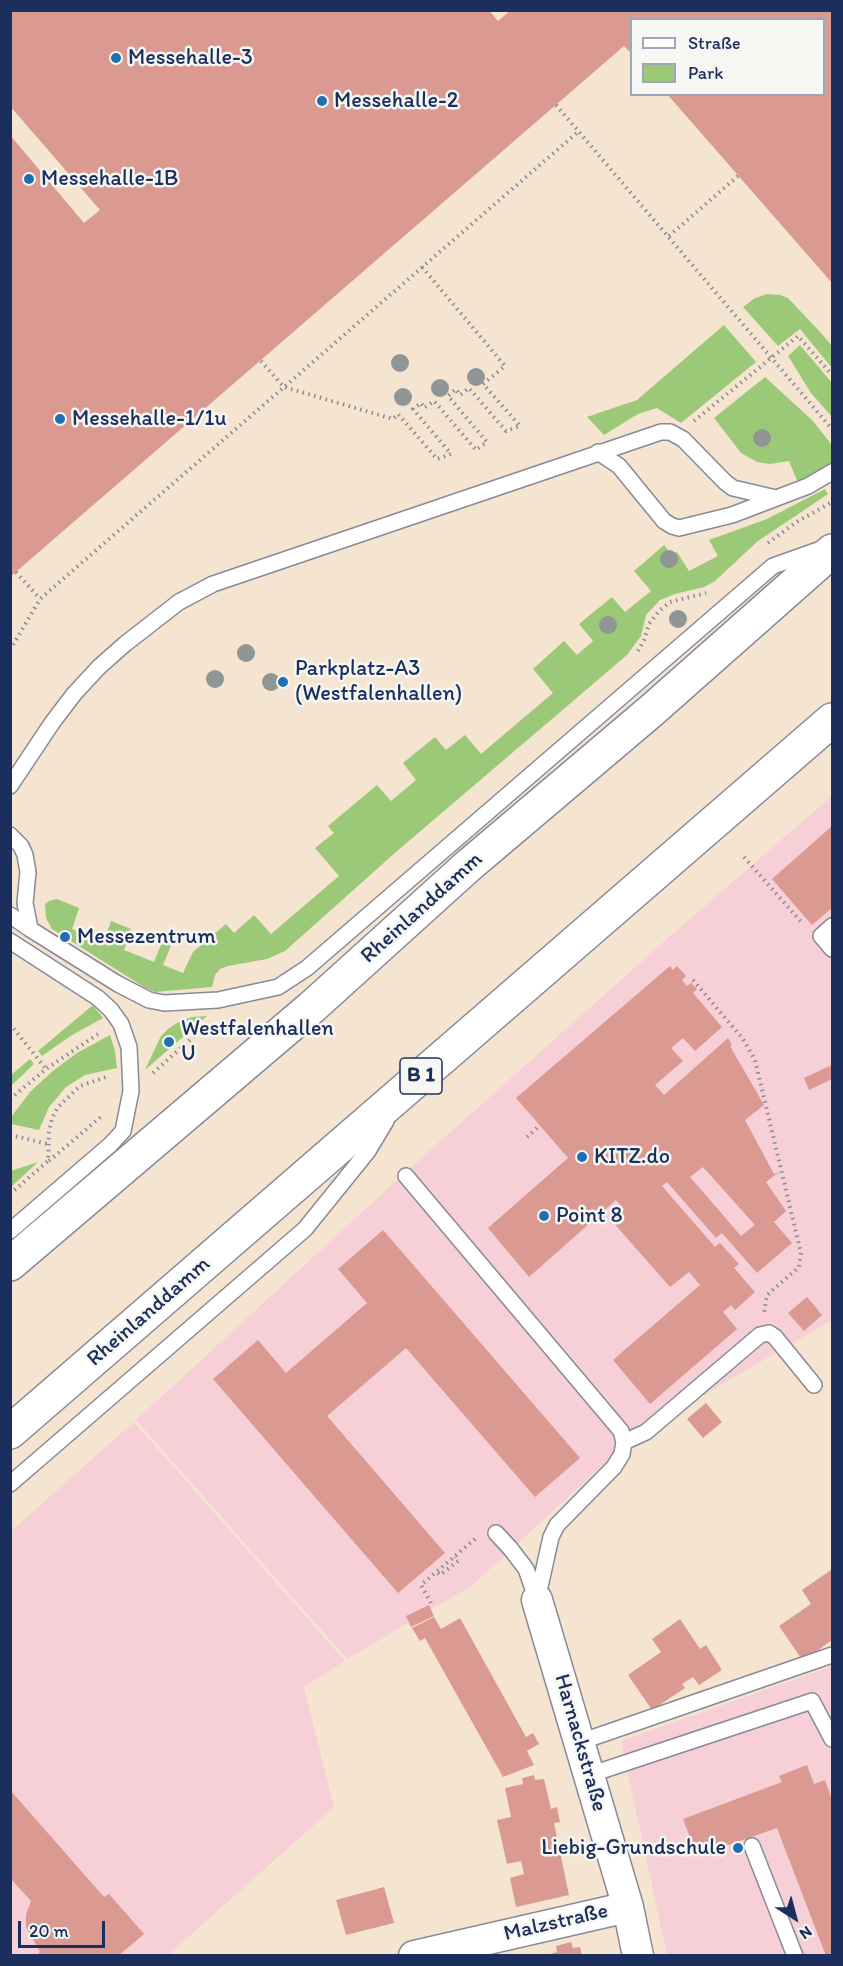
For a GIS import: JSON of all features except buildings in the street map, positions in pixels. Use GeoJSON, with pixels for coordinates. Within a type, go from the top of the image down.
{"type":"FeatureCollection","features":[{"type":"Feature","properties":{"kind":"main road","name":"Rheinlanddamm"},"geometry":{"type":"LineString","coordinates":[[10,1264],[312,1007],[468,866],[651,711],[832,551]]}},
{"type":"Feature","properties":{"kind":"main road","name":"Rheinlanddamm"},"geometry":{"type":"LineString","coordinates":[[10,1432],[832,720]]}},
{"type":"Feature","properties":{"kind":"street","name":"Harnackstraße"},"geometry":{"type":"LineString","coordinates":[[537,1600],[628,1907],[638,1956]]}},
{"type":"Feature","properties":{"kind":"street","name":"Malzstraße"},"geometry":{"type":"LineString","coordinates":[[414,1956],[628,1907]]}},
{"type":"Feature","properties":{"kind":"lane"},"geometry":{"type":"LineString","coordinates":[[10,786],[52,723],[87,681],[124,644],[179,602],[213,584],[661,432],[670,432],[690,444],[733,488],[776,498]]}},
{"type":"Feature","properties":{"kind":"lane"},"geometry":{"type":"LineString","coordinates":[[598,452],[619,466],[664,521],[672,526],[686,528],[732,515],[808,486],[832,472]]}},
{"type":"Feature","properties":{"kind":"lane"},"geometry":{"type":"LineString","coordinates":[[10,915],[118,984],[149,1000],[164,1003],[218,1000],[278,987],[307,968],[773,566],[832,545]]}},
{"type":"Feature","properties":{"kind":"lane"},"geometry":{"type":"LineString","coordinates":[[10,835],[26,855],[28,872],[25,903],[30,929]]}},
{"type":"Feature","properties":{"kind":"lane"},"geometry":{"type":"LineString","coordinates":[[832,926],[821,936],[832,949]]}},
{"type":"Feature","properties":{"kind":"lane"},"geometry":{"type":"LineString","coordinates":[[10,941],[98,998],[111,1010],[121,1024],[129,1047],[131,1084],[123,1131],[110,1145],[10,1231]]}},
{"type":"Feature","properties":{"kind":"lane"},"geometry":{"type":"LineString","coordinates":[[10,1484],[305,1229],[368,1151],[402,1092]]}},
{"type":"Feature","properties":{"kind":"lane"},"geometry":{"type":"LineString","coordinates":[[406,1176],[621,1431],[624,1442],[622,1454],[614,1467],[557,1525],[551,1537],[537,1600]]}},
{"type":"Feature","properties":{"kind":"lane"},"geometry":{"type":"LineString","coordinates":[[624,1442],[646,1432],[760,1335],[769,1333],[775,1337],[814,1385]]}},
{"type":"Feature","properties":{"kind":"lane"},"geometry":{"type":"LineString","coordinates":[[488,1534],[510,1548],[526,1569],[537,1600]]}},
{"type":"Feature","properties":{"kind":"lane"},"geometry":{"type":"LineString","coordinates":[[580,1742],[832,1656]]}},
{"type":"Feature","properties":{"kind":"lane"},"geometry":{"type":"LineString","coordinates":[[589,1775],[812,1701],[832,1739]]}},
{"type":"Feature","properties":{"kind":"lane"},"geometry":{"type":"LineString","coordinates":[[752,1845],[795,1956]]}},
{"type":"Feature","properties":{"kind":"path"},"geometry":{"type":"LineString","coordinates":[[556,105],[832,429]]}},
{"type":"Feature","properties":{"kind":"path"},"geometry":{"type":"LineString","coordinates":[[10,650],[40,599],[579,131]]}},
{"type":"Feature","properties":{"kind":"path"},"geometry":{"type":"LineString","coordinates":[[669,236],[738,176]]}},
{"type":"Feature","properties":{"kind":"path"},"geometry":{"type":"LineString","coordinates":[[261,361],[284,387],[393,419],[398,414],[437,459],[451,454],[413,409],[421,403],[424,408],[434,401],[476,450],[488,442],[448,396],[456,390],[460,395],[469,388],[506,431],[520,426],[483,384],[505,366],[422,267]]}},
{"type":"Feature","properties":{"kind":"path"},"geometry":{"type":"LineString","coordinates":[[677,435],[798,336],[832,375]]}},
{"type":"Feature","properties":{"kind":"path"},"geometry":{"type":"LineString","coordinates":[[765,545],[795,523],[832,502]]}},
{"type":"Feature","properties":{"kind":"path"},"geometry":{"type":"LineString","coordinates":[[16,572],[40,599]]}},
{"type":"Feature","properties":{"kind":"path"},"geometry":{"type":"LineString","coordinates":[[636,654],[649,624],[664,607],[670,602],[711,590]]}},
{"type":"Feature","properties":{"kind":"path"},"geometry":{"type":"LineString","coordinates":[[744,857],[797,918]]}},
{"type":"Feature","properties":{"kind":"path"},"geometry":{"type":"LineString","coordinates":[[693,980],[743,1039],[755,1060],[801,1253],[798,1267],[768,1295],[760,1335]]}},
{"type":"Feature","properties":{"kind":"path"},"geometry":{"type":"LineString","coordinates":[[10,1194],[131,1084],[147,1078],[217,1016],[218,1000]]}},
{"type":"Feature","properties":{"kind":"path"},"geometry":{"type":"LineString","coordinates":[[10,1024],[46,1069]]}},
{"type":"Feature","properties":{"kind":"path"},"geometry":{"type":"LineString","coordinates":[[10,1100],[81,1043],[103,1030],[121,1024]]}},
{"type":"Feature","properties":{"kind":"path"},"geometry":{"type":"LineString","coordinates":[[48,1161],[52,1118],[58,1107],[80,1086],[107,1076],[131,1084]]}},
{"type":"Feature","properties":{"kind":"path"},"geometry":{"type":"LineString","coordinates":[[527,1137],[540,1125]]}},
{"type":"Feature","properties":{"kind":"path"},"geometry":{"type":"LineString","coordinates":[[10,1136],[48,1144]]}},
{"type":"Feature","properties":{"kind":"path"},"geometry":{"type":"LineString","coordinates":[[430,1603],[421,1585],[488,1534]]}},
{"type":"Feature","properties":{"kind":"path"},"geometry":{"type":"LineString","coordinates":[[438,1573],[440,1575],[458,1561],[455,1557]]}},
{"type":"Feature","properties":{"kind":"shaded area"},"geometry":{"type":"Polygon","coordinates":[[[832,796],[832,1320],[637,1434],[471,1586],[347,1659],[136,1420],[407,1171],[668,938],[832,796]]]}},
{"type":"Feature","properties":{"kind":"shaded area"},"geometry":{"type":"Polygon","coordinates":[[[134,1422],[345,1661],[304,1687],[334,1807],[168,1955],[11,1955],[10,1532],[134,1422]]]}},
{"type":"Feature","properties":{"kind":"shaded area","name":"Liebig-Grundschule"},"geometry":{"type":"Polygon","coordinates":[[[832,1666],[832,1955],[667,1955],[621,1741],[832,1666]]]}},
{"type":"Feature","properties":{"kind":"green space"},"geometry":{"type":"Polygon","coordinates":[[[767,294],[788,298],[821,333],[832,346],[832,368],[800,329],[778,346],[743,307],[755,298],[767,294]]]}},
{"type":"Feature","properties":{"kind":"green space"},"geometry":{"type":"Polygon","coordinates":[[[724,325],[756,362],[681,423],[657,408],[638,414],[604,435],[587,417],[637,400],[724,325]]]}},
{"type":"Feature","properties":{"kind":"green space"},"geometry":{"type":"Polygon","coordinates":[[[800,345],[832,383],[832,417],[811,393],[788,356],[800,345]]]}},
{"type":"Feature","properties":{"kind":"green space"},"geometry":{"type":"Polygon","coordinates":[[[765,377],[812,420],[832,445],[832,464],[798,483],[789,461],[770,464],[757,462],[741,453],[714,418],[765,377]]]}},
{"type":"Feature","properties":{"kind":"green space"},"geometry":{"type":"Polygon","coordinates":[[[825,489],[828,494],[758,541],[715,581],[704,587],[660,600],[646,615],[641,636],[627,655],[396,852],[285,951],[267,959],[220,969],[215,975],[212,987],[155,992],[52,929],[46,918],[45,904],[57,899],[79,908],[72,929],[104,941],[111,921],[131,929],[124,950],[154,962],[162,942],[171,946],[163,965],[183,973],[193,952],[226,924],[234,933],[254,915],[271,934],[339,876],[315,848],[334,833],[328,826],[377,785],[391,801],[416,780],[403,763],[435,737],[446,750],[465,735],[481,754],[553,693],[533,669],[564,641],[577,655],[593,641],[579,624],[612,597],[625,612],[651,591],[634,571],[664,545],[671,554],[677,552],[689,571],[718,556],[709,540],[767,519],[825,489]]]}},
{"type":"Feature","properties":{"kind":"green space"},"geometry":{"type":"Polygon","coordinates":[[[93,1005],[103,1018],[72,1035],[42,1056],[38,1051],[93,1005]]]}},
{"type":"Feature","properties":{"kind":"green space"},"geometry":{"type":"Polygon","coordinates":[[[207,1016],[145,1070],[161,1036],[168,1029],[192,1017],[207,1016]]]}},
{"type":"Feature","properties":{"kind":"green space"},"geometry":{"type":"Polygon","coordinates":[[[110,1035],[117,1068],[85,1075],[66,1087],[49,1107],[39,1130],[11,1124],[11,1117],[31,1091],[54,1070],[77,1053],[110,1035]]]}},
{"type":"Feature","properties":{"kind":"green space"},"geometry":{"type":"Polygon","coordinates":[[[30,1059],[34,1064],[11,1086],[11,1075],[30,1059]]]}},
{"type":"Feature","properties":{"kind":"green space"},"geometry":{"type":"Polygon","coordinates":[[[38,1162],[11,1187],[11,1171],[38,1162]]]}},
{"type":"Feature","properties":{"kind":"place","name":"Messehalle-3"},"geometry":{"type":"Point","coordinates":[116,58]}},
{"type":"Feature","properties":{"kind":"place","name":"Messehalle-2"},"geometry":{"type":"Point","coordinates":[322,101]}},
{"type":"Feature","properties":{"kind":"place","name":"Messehalle-1B"},"geometry":{"type":"Point","coordinates":[29,179]}},
{"type":"Feature","properties":{"kind":"place","name":"Messehalle-1/1u"},"geometry":{"type":"Point","coordinates":[60,419]}},
{"type":"Feature","properties":{"kind":"place","name":"Parkplatz-A3 (Westfalenhallen)"},"geometry":{"type":"Point","coordinates":[283,682]}},
{"type":"Feature","properties":{"kind":"place","name":"Messezentrum"},"geometry":{"type":"Point","coordinates":[65,937]}},
{"type":"Feature","properties":{"kind":"place","name":"Westfalenhallen U"},"geometry":{"type":"Point","coordinates":[169,1042]}},
{"type":"Feature","properties":{"kind":"place","name":"KITZ.do"},"geometry":{"type":"Point","coordinates":[582,1157]}},
{"type":"Feature","properties":{"kind":"place","name":"Point 8"},"geometry":{"type":"Point","coordinates":[544,1216]}},
{"type":"Feature","properties":{"kind":"place","name":"Liebig-Grundschule"},"geometry":{"type":"Point","coordinates":[738,1848]}}]}
